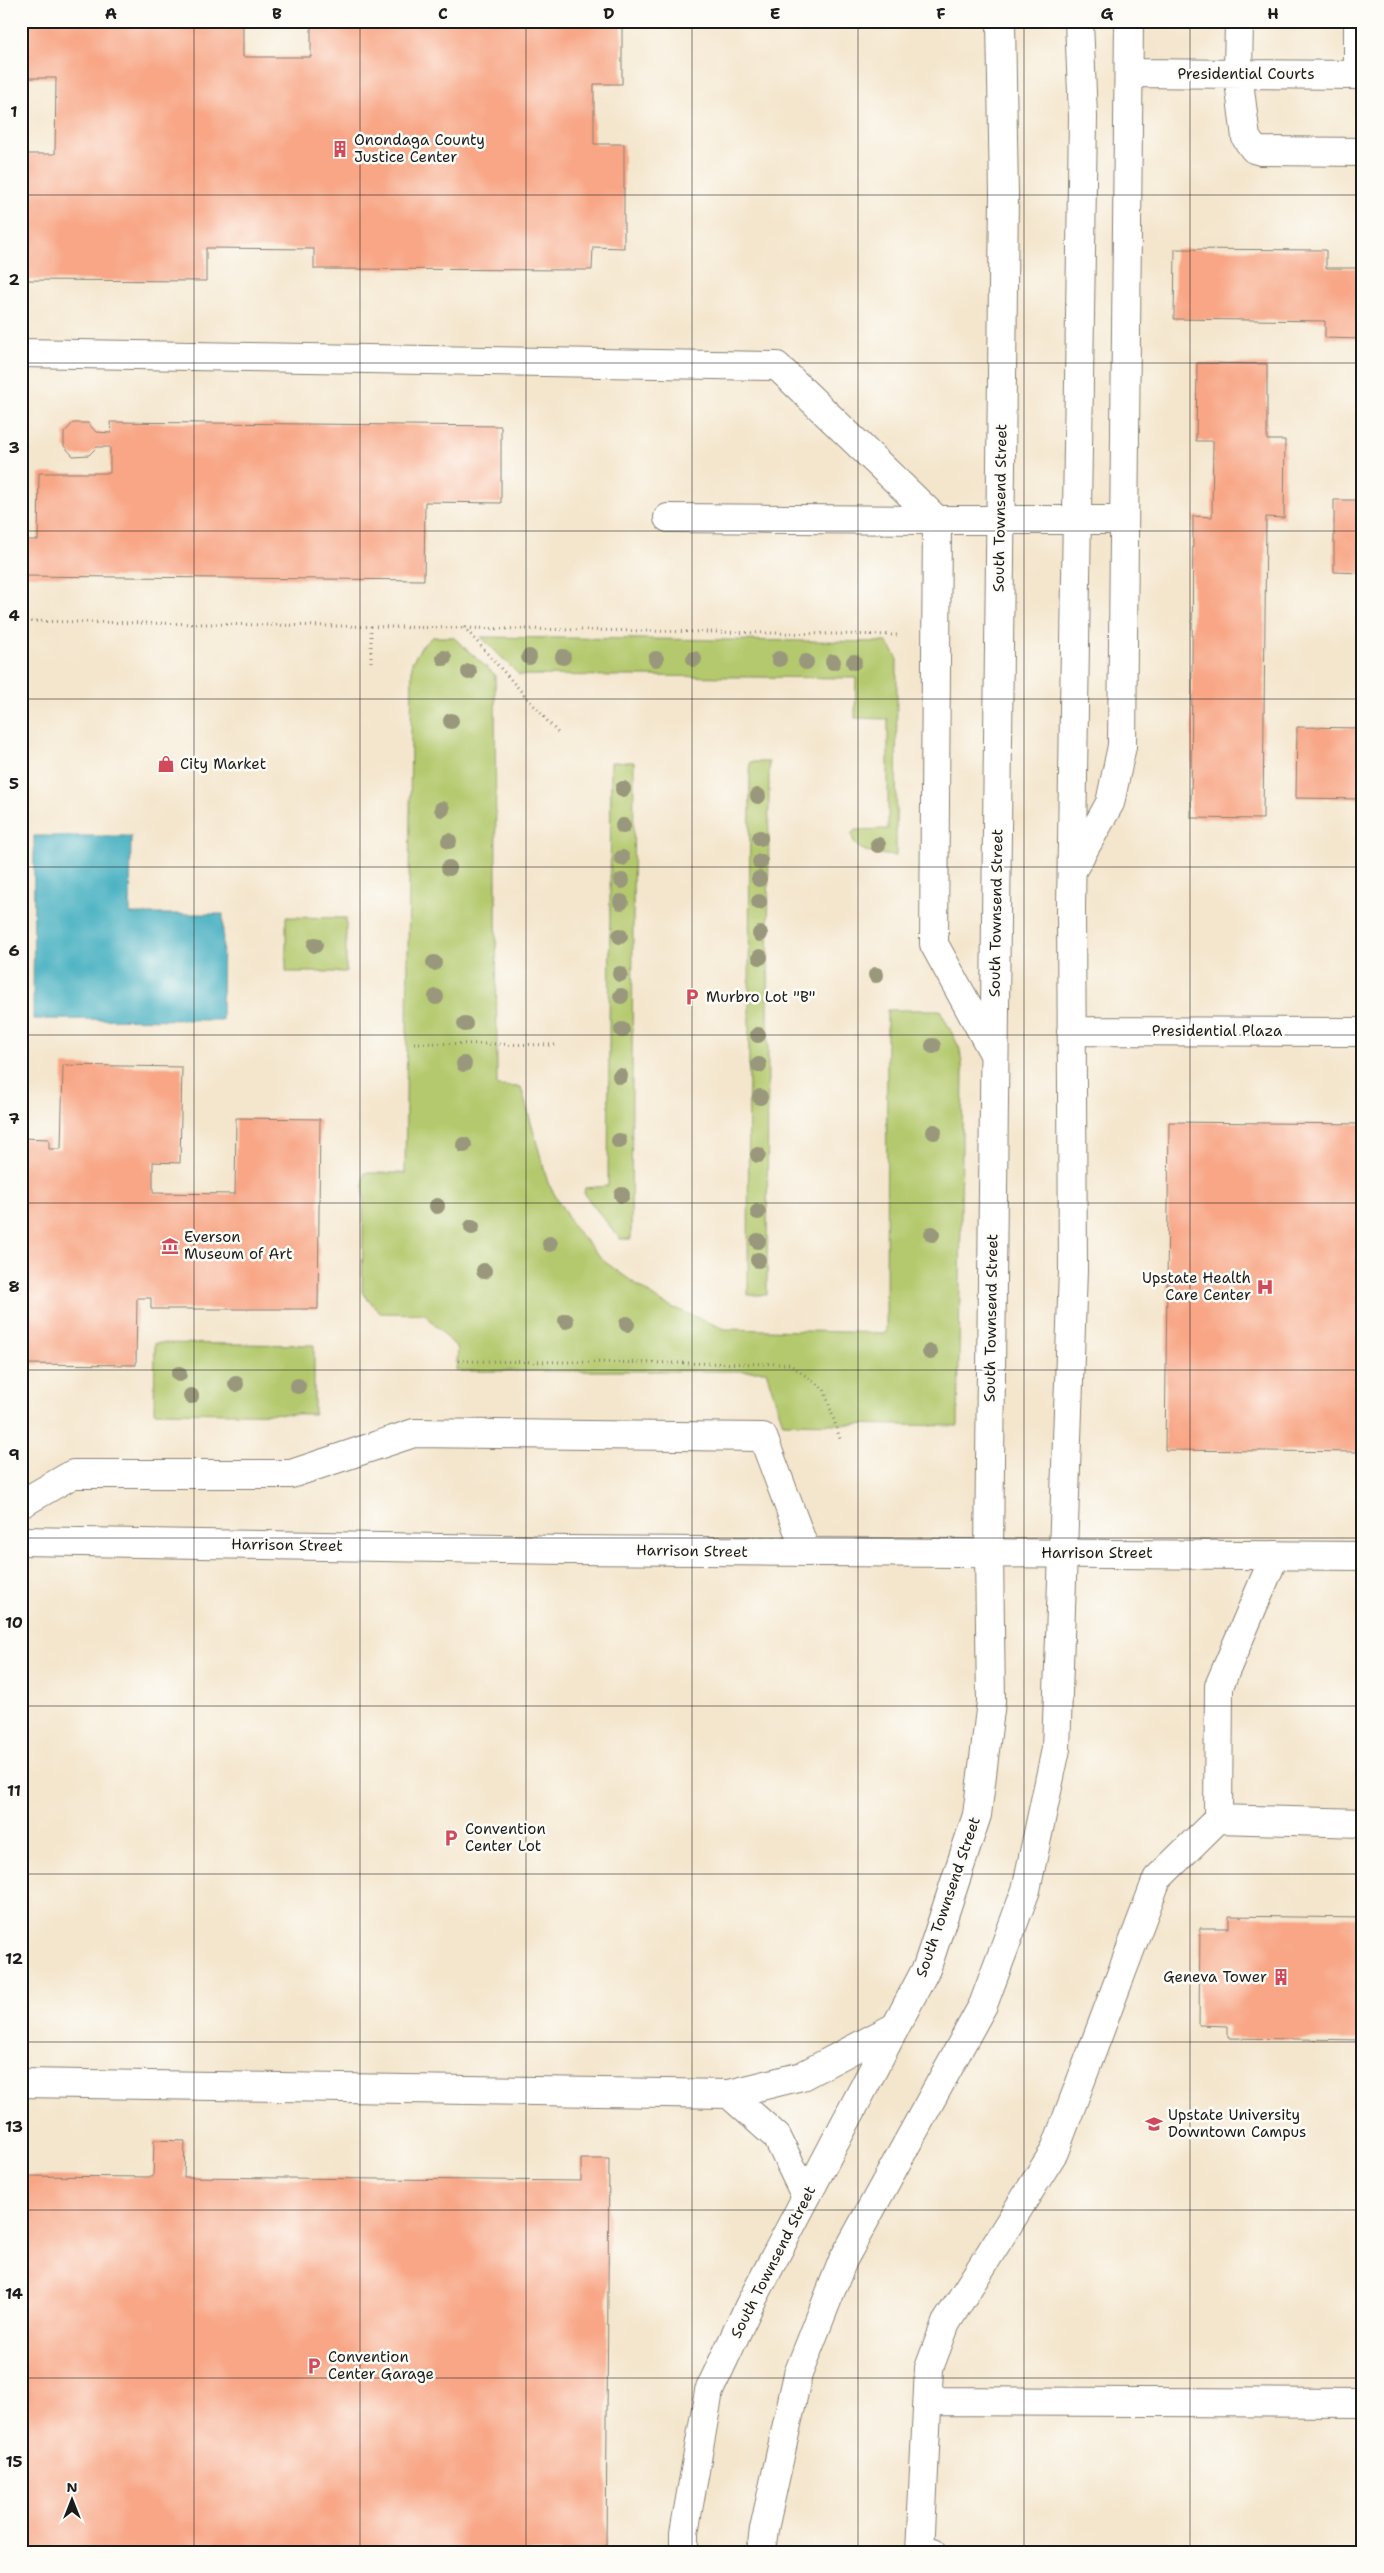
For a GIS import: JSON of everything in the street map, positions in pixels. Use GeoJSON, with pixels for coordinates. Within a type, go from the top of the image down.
{"type":"FeatureCollection","features":[{"type":"Feature","properties":{"kind":"street","name":"South Townsend Street"},"geometry":{"type":"LineString","coordinates":[[684,2552],[684,2533],[709,2391],[749,2306],[926,1967],[977,1815],[991,1702],[989,1553],[1004,195],[1002,21]]}},
{"type":"Feature","properties":{"kind":"street"},"geometry":{"type":"LineString","coordinates":[[762,2552],[764,2529],[798,2374],[843,2260],[983,2005],[1026,1890],[1056,1749],[1073,1270],[1072,872],[1083,117],[1079,21]]}},
{"type":"Feature","properties":{"kind":"street"},"geometry":{"type":"LineString","coordinates":[[1072,872],[1110,803],[1122,746],[1129,21]]}},
{"type":"Feature","properties":{"kind":"street"},"geometry":{"type":"LineString","coordinates":[[1239,21],[1238,74],[1246,138],[1254,149],[1261,151],[1363,152]]}},
{"type":"Feature","properties":{"kind":"street"},"geometry":{"type":"LineString","coordinates":[[1358,21],[1360,75]]}},
{"type":"Feature","properties":{"kind":"street","name":"Presidential Courts"},"geometry":{"type":"LineString","coordinates":[[1128,74],[1360,75]]}},
{"type":"Feature","properties":{"kind":"street"},"geometry":{"type":"LineString","coordinates":[[21,353],[777,366],[937,520],[934,944],[994,1055]]}},
{"type":"Feature","properties":{"kind":"street"},"geometry":{"type":"LineString","coordinates":[[668,518],[1000,521],[1124,520]]}},
{"type":"Feature","properties":{"kind":"street","name":"Presidential Plaza"},"geometry":{"type":"LineString","coordinates":[[1072,1031],[1363,1032]]}},
{"type":"Feature","properties":{"kind":"street"},"geometry":{"type":"LineString","coordinates":[[21,1504],[73,1474],[291,1474],[414,1433],[763,1437],[806,1552]]}},
{"type":"Feature","properties":{"kind":"street","name":"Harrison Street"},"geometry":{"type":"LineString","coordinates":[[21,1541],[806,1552],[1363,1556]]}},
{"type":"Feature","properties":{"kind":"street"},"geometry":{"type":"LineString","coordinates":[[933,2552],[920,2552],[929,2368],[946,2323],[1054,2152],[1156,1879],[1218,1819],[1219,1686],[1275,1555]]}},
{"type":"Feature","properties":{"kind":"street"},"geometry":{"type":"LineString","coordinates":[[1218,1819],[1363,1823]]}},
{"type":"Feature","properties":{"kind":"street"},"geometry":{"type":"LineString","coordinates":[[21,2083],[729,2094],[802,2076],[895,2027]]}},
{"type":"Feature","properties":{"kind":"street"},"geometry":{"type":"LineString","coordinates":[[729,2094],[777,2137],[806,2197]]}},
{"type":"Feature","properties":{"kind":"street"},"geometry":{"type":"LineString","coordinates":[[928,2400],[1363,2403]]}},
{"type":"Feature","properties":{"kind":"path"},"geometry":{"type":"LineString","coordinates":[[21,621],[937,636]]}},
{"type":"Feature","properties":{"kind":"path"},"geometry":{"type":"LineString","coordinates":[[371,626],[371,662]]}},
{"type":"Feature","properties":{"kind":"path"},"geometry":{"type":"LineString","coordinates":[[464,627],[560,734]]}},
{"type":"Feature","properties":{"kind":"path"},"geometry":{"type":"LineString","coordinates":[[414,1043],[560,1045]]}},
{"type":"Feature","properties":{"kind":"path"},"geometry":{"type":"LineString","coordinates":[[458,1361],[789,1364],[824,1389],[837,1424],[841,1442]]}},
{"type":"Feature","properties":{"kind":"green space"},"geometry":{"type":"Polygon","coordinates":[[[432,637],[453,637],[495,675],[497,1086],[521,1087],[548,1183],[574,1228],[605,1262],[662,1303],[725,1329],[886,1333],[887,1010],[940,1010],[960,1049],[963,1073],[958,1426],[783,1423],[766,1371],[456,1371],[458,1349],[425,1314],[380,1313],[362,1292],[364,1173],[405,1173],[412,662],[422,646],[432,637]]]}},
{"type":"Feature","properties":{"kind":"green space"},"geometry":{"type":"Polygon","coordinates":[[[481,637],[887,642],[897,657],[896,856],[868,852],[856,845],[853,840],[852,833],[855,830],[888,829],[888,719],[855,718],[856,678],[519,675],[481,637]]]}},
{"type":"Feature","properties":{"kind":"green space"},"geometry":{"type":"Polygon","coordinates":[[[611,762],[634,762],[631,1239],[620,1239],[584,1194],[585,1188],[608,1186],[611,762]]]}},
{"type":"Feature","properties":{"kind":"green space"},"geometry":{"type":"Polygon","coordinates":[[[750,762],[769,762],[767,1295],[748,1295],[750,762]]]}},
{"type":"Feature","properties":{"kind":"green space"},"geometry":{"type":"Polygon","coordinates":[[[286,917],[346,918],[346,972],[286,972],[286,917]]]}},
{"type":"Feature","properties":{"kind":"green space"},"geometry":{"type":"Polygon","coordinates":[[[155,1343],[314,1345],[314,1414],[154,1412],[155,1343]]]}},
{"type":"Feature","properties":{"kind":"water"},"geometry":{"type":"Polygon","coordinates":[[[34,836],[131,836],[130,914],[223,914],[222,1020],[33,1019],[34,836]]]}},
{"type":"Feature","properties":{"kind":"building","name":"Onondaga County Justice Center"},"geometry":{"type":"Polygon","coordinates":[[[21,21],[243,21],[243,57],[311,57],[311,21],[622,21],[622,84],[594,84],[594,144],[624,144],[624,248],[593,247],[592,270],[314,269],[314,249],[206,248],[206,281],[21,280],[21,154],[55,154],[56,78],[21,78],[21,21]]]}},
{"type":"Feature","properties":{"kind":"building"},"geometry":{"type":"Polygon","coordinates":[[[1175,249],[1326,250],[1326,268],[1363,268],[1363,339],[1325,338],[1325,321],[1174,319],[1175,249]]]}},
{"type":"Feature","properties":{"kind":"building"},"geometry":{"type":"Polygon","coordinates":[[[1197,363],[1267,364],[1267,440],[1285,440],[1284,518],[1266,517],[1263,819],[1191,818],[1193,516],[1212,517],[1213,441],[1196,441],[1197,363]]]}},
{"type":"Feature","properties":{"kind":"building"},"geometry":{"type":"Polygon","coordinates":[[[110,422],[501,426],[501,503],[425,502],[424,580],[21,576],[22,540],[38,540],[39,473],[110,473],[110,447],[97,447],[89,455],[73,456],[64,446],[64,433],[73,423],[88,423],[96,432],[111,433],[110,422]]]}},
{"type":"Feature","properties":{"kind":"building"},"geometry":{"type":"Polygon","coordinates":[[[1334,500],[1363,500],[1363,573],[1334,572],[1334,500]]]}},
{"type":"Feature","properties":{"kind":"building"},"geometry":{"type":"Polygon","coordinates":[[[1297,727],[1363,728],[1363,799],[1296,798],[1297,727]]]}},
{"type":"Feature","properties":{"kind":"building","name":"Everson Museum of Art"},"geometry":{"type":"Polygon","coordinates":[[[63,1065],[182,1067],[180,1163],[153,1162],[153,1193],[235,1194],[236,1118],[320,1119],[318,1309],[151,1309],[151,1298],[137,1298],[136,1365],[21,1364],[21,1138],[49,1139],[49,1149],[61,1149],[63,1065]]]}},
{"type":"Feature","properties":{"kind":"building","name":"Upstate Health Care Center"},"geometry":{"type":"Polygon","coordinates":[[[1169,1122],[1363,1124],[1363,1452],[1165,1450],[1169,1122]]]}},
{"type":"Feature","properties":{"kind":"building","name":"Geneva Tower"},"geometry":{"type":"Polygon","coordinates":[[[1229,1916],[1363,1918],[1363,2040],[1228,2038],[1228,2026],[1199,2025],[1200,1928],[1229,1928],[1229,1916]]]}},
{"type":"Feature","properties":{"kind":"building","name":"Convention Center Garage"},"geometry":{"type":"Polygon","coordinates":[[[154,2140],[185,2141],[184,2177],[581,2181],[581,2159],[609,2159],[606,2552],[21,2552],[21,2176],[153,2177],[154,2140]]]}},
{"type":"Feature","properties":{"kind":"place","name":"Onondaga County Justice Center"},"geometry":{"type":"Point","coordinates":[340,149]}},
{"type":"Feature","properties":{"kind":"place","name":"City Market"},"geometry":{"type":"Point","coordinates":[166,764]}},
{"type":"Feature","properties":{"kind":"place","name":"Murbro Lot \"B\""},"geometry":{"type":"Point","coordinates":[692,997]}},
{"type":"Feature","properties":{"kind":"place","name":"Everson Museum of Art"},"geometry":{"type":"Point","coordinates":[170,1246]}},
{"type":"Feature","properties":{"kind":"place","name":"Upstate Health Care Center"},"geometry":{"type":"Point","coordinates":[1265,1287]}},
{"type":"Feature","properties":{"kind":"place","name":"Convention Center Lot"},"geometry":{"type":"Point","coordinates":[451,1838]}},
{"type":"Feature","properties":{"kind":"place","name":"Geneva Tower"},"geometry":{"type":"Point","coordinates":[1281,1977]}},
{"type":"Feature","properties":{"kind":"place","name":"Upstate University Downtown Campus"},"geometry":{"type":"Point","coordinates":[1154,2124]}},
{"type":"Feature","properties":{"kind":"place","name":"Convention Center Garage"},"geometry":{"type":"Point","coordinates":[314,2366]}}]}
